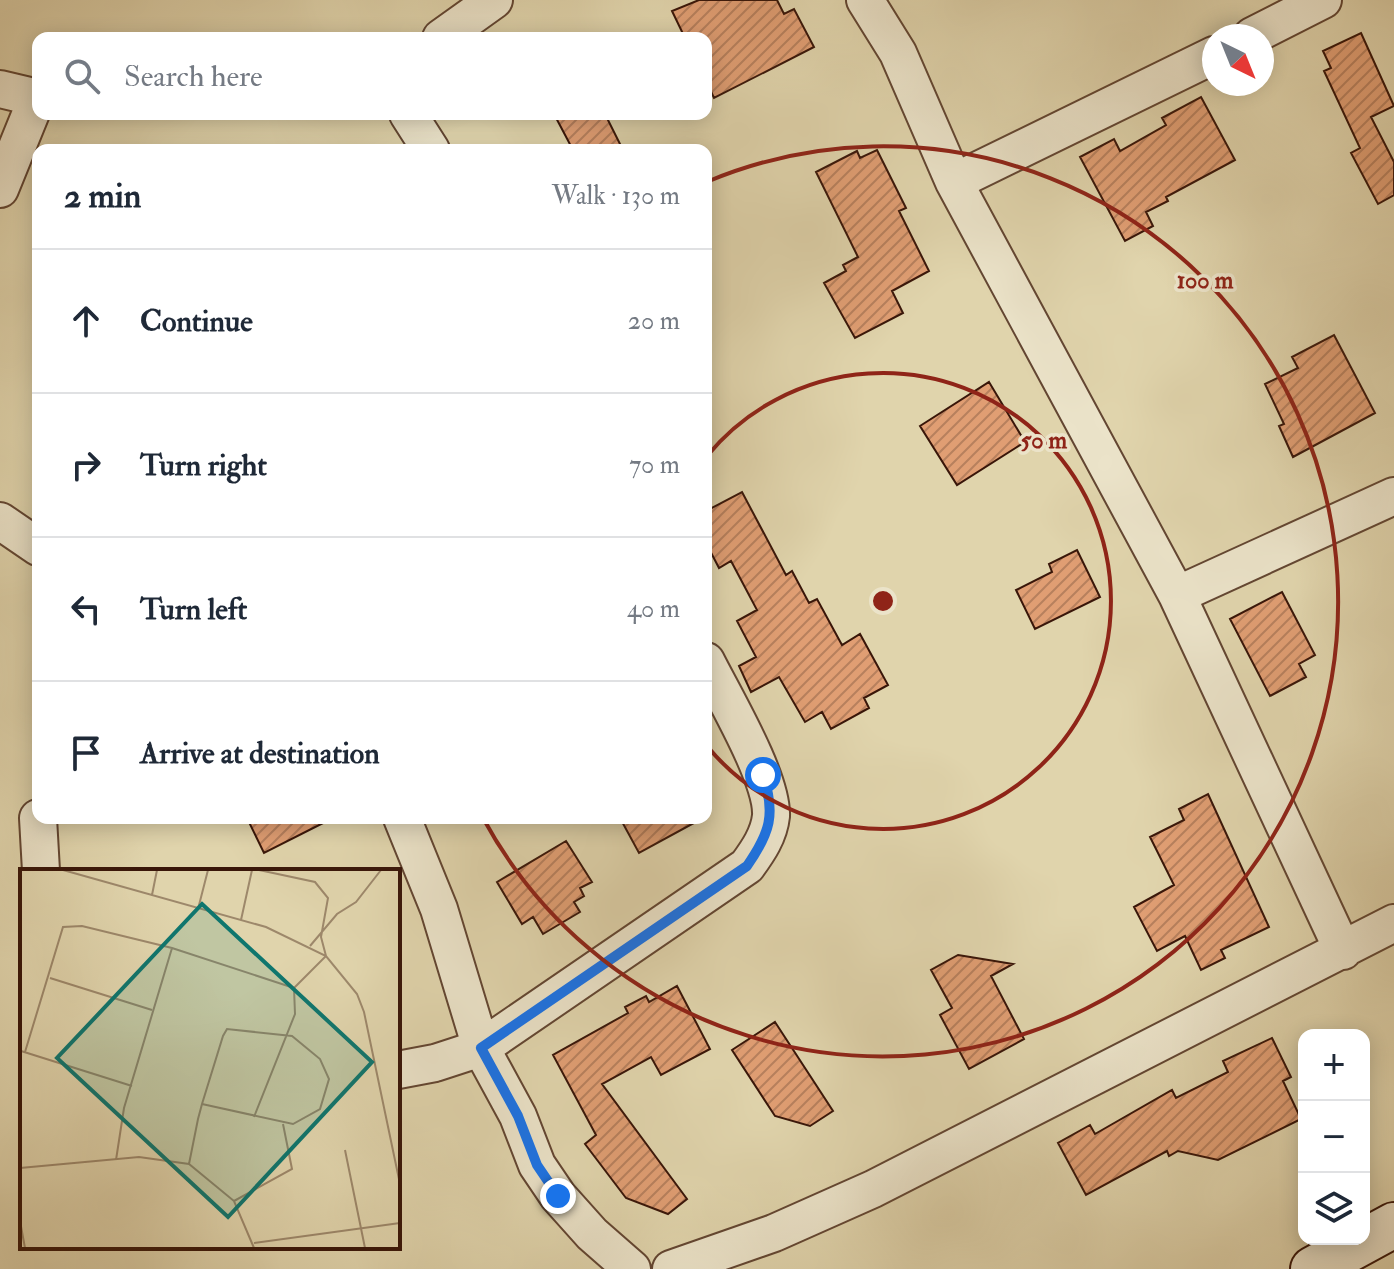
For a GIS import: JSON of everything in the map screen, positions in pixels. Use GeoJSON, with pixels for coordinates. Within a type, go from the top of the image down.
{"type":"FeatureCollection","features":[{"type":"Feature","properties":{"kind":"street"},"geometry":{"type":"LineString","coordinates":[[449,32],[494,0]]}},
{"type":"Feature","properties":{"kind":"street"},"geometry":{"type":"LineString","coordinates":[[865,0],[898,53],[954,182],[1177,595],[1343,951]]}},
{"type":"Feature","properties":{"kind":"street"},"geometry":{"type":"LineString","coordinates":[[1274,25],[1323,0]]}},
{"type":"Feature","properties":{"kind":"street"},"geometry":{"type":"LineString","coordinates":[[954,182],[1202,61]]}},
{"type":"Feature","properties":{"kind":"street"},"geometry":{"type":"LineString","coordinates":[[0,89],[32,97]]}},
{"type":"Feature","properties":{"kind":"street"},"geometry":{"type":"LineString","coordinates":[[0,189],[32,112]]}},
{"type":"Feature","properties":{"kind":"street"},"geometry":{"type":"LineString","coordinates":[[412,120],[427,144]]}},
{"type":"Feature","properties":{"kind":"street"},"geometry":{"type":"LineString","coordinates":[[1177,595],[1394,496]]}},
{"type":"Feature","properties":{"kind":"street"},"geometry":{"type":"LineString","coordinates":[[0,521],[32,543]]}},
{"type":"Feature","properties":{"kind":"street"},"geometry":{"type":"LineString","coordinates":[[400,1070],[435,1063],[481,1048],[747,866],[762,845],[771,819],[770,798],[763,775],[712,673]]}},
{"type":"Feature","properties":{"kind":"street"},"geometry":{"type":"LineString","coordinates":[[38,824],[41,869]]}},
{"type":"Feature","properties":{"kind":"street"},"geometry":{"type":"LineString","coordinates":[[404,824],[439,909],[481,1048],[518,1116],[537,1165],[558,1196],[592,1234],[632,1269]]}},
{"type":"Feature","properties":{"kind":"street"},"geometry":{"type":"LineString","coordinates":[[671,1269],[774,1233],[873,1189],[1394,923]]}},
{"type":"Feature","properties":{"kind":"street"},"geometry":{"type":"LineString","coordinates":[[1313,1269],[1391,1234]]}},
{"type":"Feature","properties":{"kind":"building"},"geometry":{"type":"Polygon","coordinates":[[[699,0],[777,0],[784,14],[794,9],[814,47],[714,98],[712,32],[682,32],[672,11],[699,0]]]}},
{"type":"Feature","properties":{"kind":"building"},"geometry":{"type":"Polygon","coordinates":[[[1361,33],[1394,106],[1371,117],[1394,162],[1394,195],[1378,204],[1351,153],[1360,148],[1324,71],[1331,68],[1323,51],[1361,33]]]}},
{"type":"Feature","properties":{"kind":"building"},"geometry":{"type":"Polygon","coordinates":[[[1201,97],[1235,160],[1166,197],[1168,201],[1146,212],[1153,226],[1125,241],[1080,157],[1114,139],[1120,151],[1166,125],[1162,118],[1201,97]]]}},
{"type":"Feature","properties":{"kind":"building"},"geometry":{"type":"Polygon","coordinates":[[[557,120],[608,120],[620,144],[570,144],[557,120]]]}},
{"type":"Feature","properties":{"kind":"building"},"geometry":{"type":"Polygon","coordinates":[[[877,150],[906,208],[899,211],[929,271],[892,291],[903,313],[855,338],[824,283],[846,271],[843,265],[858,257],[816,172],[857,151],[860,158],[877,150]]]}},
{"type":"Feature","properties":{"kind":"building"},"geometry":{"type":"Polygon","coordinates":[[[1334,335],[1375,413],[1293,457],[1279,426],[1284,424],[1265,384],[1298,368],[1292,357],[1334,335]]]}},
{"type":"Feature","properties":{"kind":"building"},"geometry":{"type":"Polygon","coordinates":[[[989,382],[1025,442],[957,485],[920,426],[989,382]]]}},
{"type":"Feature","properties":{"kind":"building"},"geometry":{"type":"Polygon","coordinates":[[[742,492],[786,575],[792,571],[809,603],[817,599],[842,645],[860,634],[888,685],[864,698],[869,708],[831,729],[822,712],[805,722],[779,677],[751,692],[739,666],[756,657],[737,621],[757,610],[731,561],[719,568],[712,555],[712,508],[742,492]]]}},
{"type":"Feature","properties":{"kind":"building"},"geometry":{"type":"Polygon","coordinates":[[[1077,550],[1100,597],[1035,629],[1016,590],[1052,572],[1049,564],[1077,550]]]}},
{"type":"Feature","properties":{"kind":"building"},"geometry":{"type":"Polygon","coordinates":[[[1282,592],[1315,655],[1299,664],[1306,677],[1270,696],[1230,619],[1282,592]]]}},
{"type":"Feature","properties":{"kind":"building"},"geometry":{"type":"Polygon","coordinates":[[[1208,794],[1269,927],[1221,950],[1225,958],[1201,970],[1185,936],[1157,951],[1134,907],[1174,885],[1150,837],[1184,820],[1179,809],[1208,794]]]}},
{"type":"Feature","properties":{"kind":"building"},"geometry":{"type":"Polygon","coordinates":[[[250,824],[321,824],[264,853],[250,824]]]}},
{"type":"Feature","properties":{"kind":"building"},"geometry":{"type":"Polygon","coordinates":[[[623,824],[692,824],[639,853],[623,824]]]}},
{"type":"Feature","properties":{"kind":"building"},"geometry":{"type":"Polygon","coordinates":[[[566,841],[592,882],[580,888],[584,896],[574,902],[580,912],[543,934],[533,917],[522,924],[497,882],[566,841]]]}},
{"type":"Feature","properties":{"kind":"building"},"geometry":{"type":"Polygon","coordinates":[[[958,955],[1013,964],[991,976],[1024,1039],[969,1069],[940,1015],[952,1008],[931,970],[958,955]]]}},
{"type":"Feature","properties":{"kind":"building"},"geometry":{"type":"Polygon","coordinates":[[[677,986],[710,1049],[661,1075],[651,1057],[602,1084],[687,1199],[668,1214],[626,1198],[585,1144],[596,1135],[553,1055],[628,1013],[625,1007],[646,996],[649,1002],[677,986]]]}},
{"type":"Feature","properties":{"kind":"building"},"geometry":{"type":"Polygon","coordinates":[[[775,1022],[833,1111],[810,1126],[775,1116],[732,1050],[775,1022]]]}},
{"type":"Feature","properties":{"kind":"building"},"geometry":{"type":"Polygon","coordinates":[[[1272,1038],[1291,1077],[1283,1081],[1298,1113],[1298,1120],[1218,1160],[1178,1151],[1169,1156],[1167,1151],[1086,1195],[1058,1143],[1090,1125],[1095,1134],[1172,1090],[1176,1098],[1228,1072],[1223,1061],[1272,1038]]]}},
{"type":"Feature","properties":{"kind":"route"},"geometry":{"type":"LineString","coordinates":[[558,1196],[537,1165],[518,1116],[481,1048],[747,866],[762,845],[771,819],[770,798],[763,775]]}}]}
